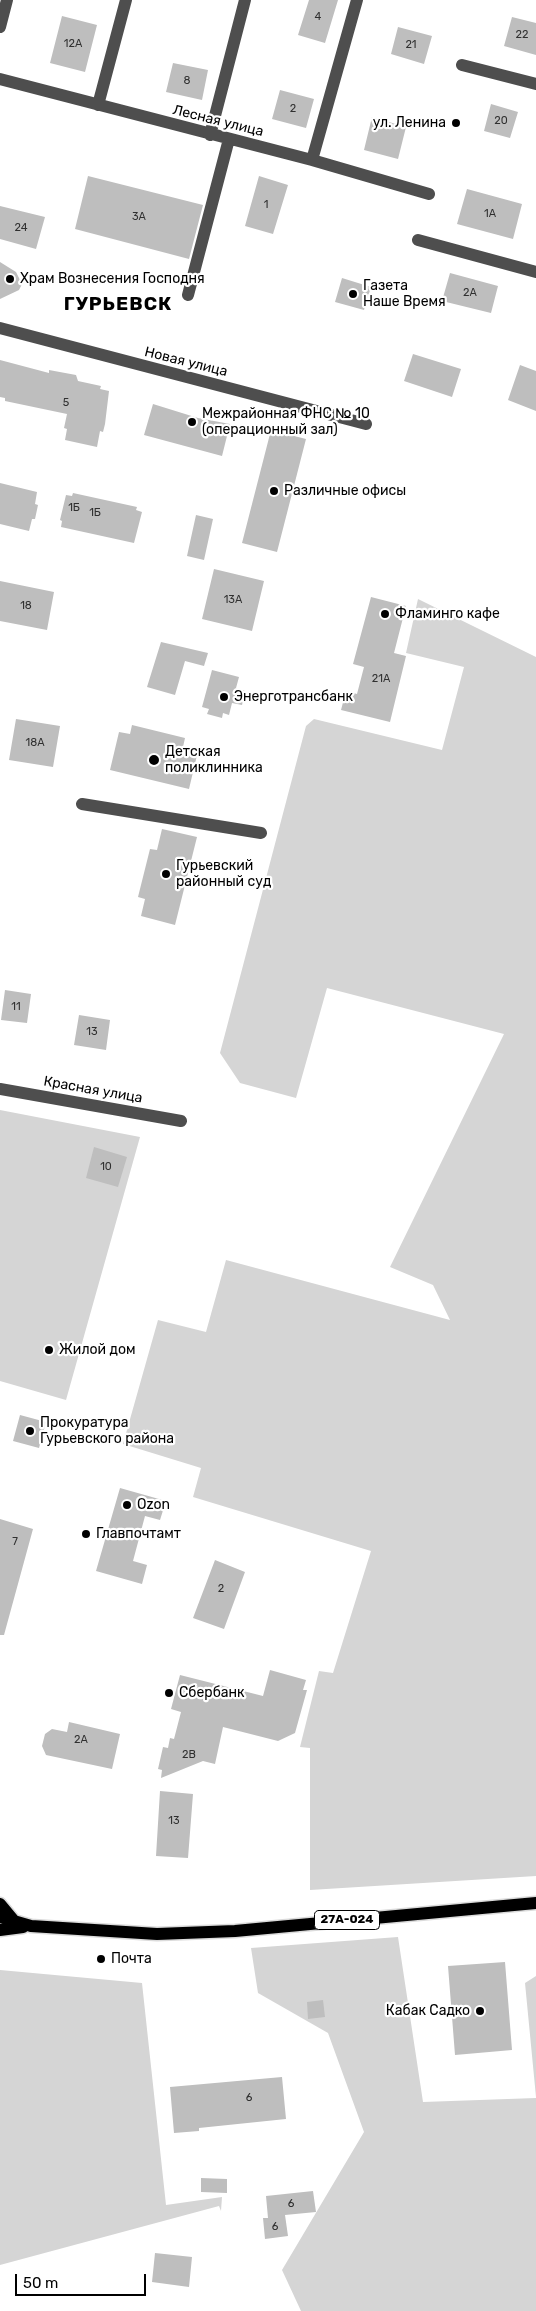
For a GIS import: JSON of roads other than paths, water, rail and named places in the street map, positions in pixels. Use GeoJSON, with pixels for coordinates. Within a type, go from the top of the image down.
{"type":"FeatureCollection","features":[{"type":"Feature","properties":{"kind":"main road","name":"27А-024"},"geometry":{"type":"LineString","coordinates":[[0,1917],[31,1926],[157,1934],[235,1931],[536,1902]]}},
{"type":"Feature","properties":{"kind":"main road"},"geometry":{"type":"LineString","coordinates":[[0,1904],[15,1922]]}},
{"type":"Feature","properties":{"kind":"main road","name":"27А-024"},"geometry":{"type":"LineString","coordinates":[[0,1930],[31,1926]]}},
{"type":"Feature","properties":{"kind":"street"},"geometry":{"type":"LineString","coordinates":[[0,28],[7,0]]}},
{"type":"Feature","properties":{"kind":"street"},"geometry":{"type":"LineString","coordinates":[[98,105],[126,0]]}},
{"type":"Feature","properties":{"kind":"street"},"geometry":{"type":"LineString","coordinates":[[210,135],[246,0]]}},
{"type":"Feature","properties":{"kind":"street"},"geometry":{"type":"LineString","coordinates":[[312,160],[357,0]]}},
{"type":"Feature","properties":{"kind":"street"},"geometry":{"type":"LineString","coordinates":[[462,66],[536,84]]}},
{"type":"Feature","properties":{"kind":"street","name":"Лесная улица"},"geometry":{"type":"LineString","coordinates":[[0,79],[312,160],[429,194]]}},
{"type":"Feature","properties":{"kind":"street"},"geometry":{"type":"LineString","coordinates":[[188,295],[229,139]]}},
{"type":"Feature","properties":{"kind":"street"},"geometry":{"type":"LineString","coordinates":[[418,240],[536,272]]}},
{"type":"Feature","properties":{"kind":"street","name":"Новая улица"},"geometry":{"type":"LineString","coordinates":[[0,328],[366,424]]}},
{"type":"Feature","properties":{"kind":"street"},"geometry":{"type":"LineString","coordinates":[[82,804],[261,833]]}},
{"type":"Feature","properties":{"kind":"street","name":"Красная улица"},"geometry":{"type":"LineString","coordinates":[[0,1089],[181,1121]]}},
{"type":"Feature","properties":{"kind":"place","name":"ул. Ленина"},"geometry":{"type":"Point","coordinates":[456,123]}},
{"type":"Feature","properties":{"kind":"place","name":"Храм Вознесения Господня"},"geometry":{"type":"Point","coordinates":[10,279]}},
{"type":"Feature","properties":{"kind":"place","name":"Газета Наше Время"},"geometry":{"type":"Point","coordinates":[353,294]}},
{"type":"Feature","properties":{"kind":"place","name":"Межрайонная ФНС № 10 (операционный зал)"},"geometry":{"type":"Point","coordinates":[192,422]}},
{"type":"Feature","properties":{"kind":"place","name":"Различные офисы"},"geometry":{"type":"Point","coordinates":[274,491]}},
{"type":"Feature","properties":{"kind":"place","name":"Фламинго кафе"},"geometry":{"type":"Point","coordinates":[385,614]}},
{"type":"Feature","properties":{"kind":"place","name":"Энерготрансбанк"},"geometry":{"type":"Point","coordinates":[224,697]}},
{"type":"Feature","properties":{"kind":"place","name":"Детская поликлинника"},"geometry":{"type":"Point","coordinates":[154,760]}},
{"type":"Feature","properties":{"kind":"place","name":"Гурьевский районный суд"},"geometry":{"type":"Point","coordinates":[166,874]}},
{"type":"Feature","properties":{"kind":"place","name":"Жилой дом"},"geometry":{"type":"Point","coordinates":[49,1350]}},
{"type":"Feature","properties":{"kind":"place","name":"Прокуратура Гурьевского района"},"geometry":{"type":"Point","coordinates":[30,1431]}},
{"type":"Feature","properties":{"kind":"place","name":"Ozon"},"geometry":{"type":"Point","coordinates":[127,1505]}},
{"type":"Feature","properties":{"kind":"place","name":"Главпочтамт"},"geometry":{"type":"Point","coordinates":[86,1534]}},
{"type":"Feature","properties":{"kind":"place","name":"Сбербанк"},"geometry":{"type":"Point","coordinates":[169,1693]}},
{"type":"Feature","properties":{"kind":"place","name":"Почта"},"geometry":{"type":"Point","coordinates":[101,1959]}},
{"type":"Feature","properties":{"kind":"place","name":"Кабак Садко"},"geometry":{"type":"Point","coordinates":[480,2011]}},
{"type":"Feature","properties":{"kind":"district","name":"ГУРЬЕВСК"},"geometry":{"type":"Point","coordinates":[118,305]}}]}
